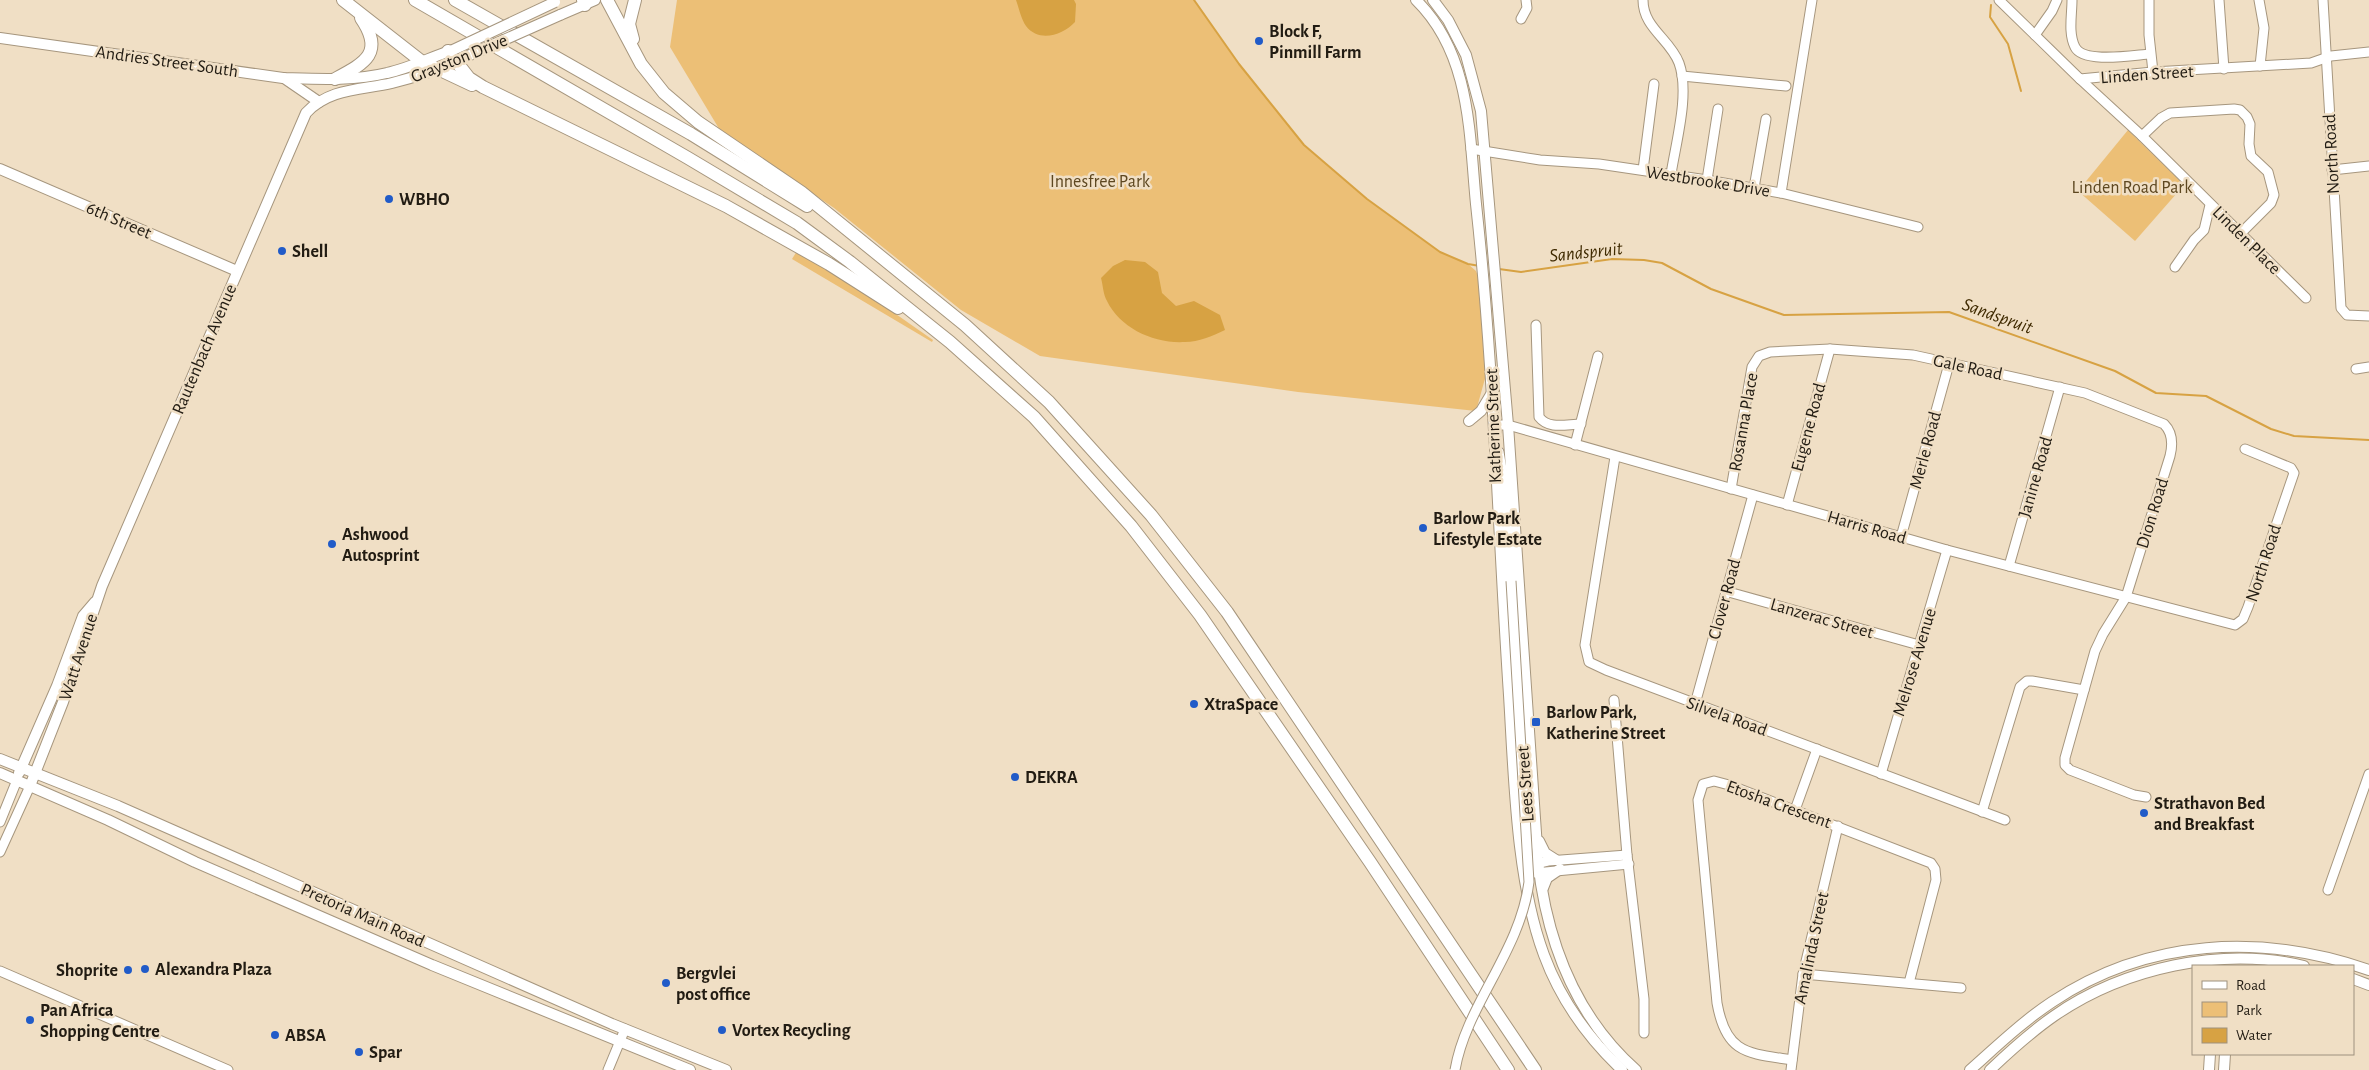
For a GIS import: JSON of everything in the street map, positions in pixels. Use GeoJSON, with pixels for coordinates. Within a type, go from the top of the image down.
{"type":"FeatureCollection","features":[{"type":"Feature","properties":{"kind":"highway"},"geometry":{"type":"LineString","coordinates":[[343,0],[421,62],[556,123]]}},
{"type":"Feature","properties":{"kind":"highway"},"geometry":{"type":"LineString","coordinates":[[415,0],[797,223],[950,342],[1034,417],[1157,557],[1238,669],[1508,1070]]}},
{"type":"Feature","properties":{"kind":"highway"},"geometry":{"type":"LineString","coordinates":[[455,0],[691,134],[845,230]]}},
{"type":"Feature","properties":{"kind":"highway"},"geometry":{"type":"LineString","coordinates":[[607,0],[641,64],[664,93],[698,122],[801,192],[845,230],[965,325],[1049,402],[1151,515],[1227,612],[1535,1070]]}},
{"type":"Feature","properties":{"kind":"highway"},"geometry":{"type":"LineString","coordinates":[[635,0],[629,24],[633,39],[639,53],[664,93]]}},
{"type":"Feature","properties":{"kind":"highway"},"geometry":{"type":"LineString","coordinates":[[335,79],[361,65],[371,52],[371,36],[354,8]]}},
{"type":"Feature","properties":{"kind":"highway"},"geometry":{"type":"LineString","coordinates":[[454,56],[469,78],[483,87],[690,187],[766,227],[829,264],[950,342]]}},
{"type":"Feature","properties":{"kind":"main road","name":"Katherine Street"},"geometry":{"type":"LineString","coordinates":[[1416,0],[1439,28],[1457,65],[1464,89],[1482,254],[1490,282],[1508,425],[1539,867],[1549,928],[1563,970],[1602,1033],[1636,1070]]}},
{"type":"Feature","properties":{"kind":"main road","name":"Katherine Street"},"geometry":{"type":"LineString","coordinates":[[1433,0],[1448,20],[1466,55],[1479,102],[1485,150],[1494,258],[1490,282],[1495,425],[1493,441],[1500,577],[1514,775],[1524,872],[1537,935],[1556,985],[1581,1026],[1622,1070]]}},
{"type":"Feature","properties":{"kind":"main road","name":"Grayston Drive"},"geometry":{"type":"LineString","coordinates":[[319,102],[343,92],[390,83],[437,70],[454,56],[558,1]]}},
{"type":"Feature","properties":{"kind":"main road","name":"Grayston Drive"},"geometry":{"type":"LineString","coordinates":[[335,79],[387,73],[421,62],[454,56],[560,15],[587,2]]}},
{"type":"Feature","properties":{"kind":"main road","name":"Andries Street South"},"geometry":{"type":"LineString","coordinates":[[0,38],[283,78],[335,79]]}},
{"type":"Feature","properties":{"kind":"main road"},"geometry":{"type":"LineString","coordinates":[[283,78],[319,102]]}},
{"type":"Feature","properties":{"kind":"main road","name":"Rautenbach Avenue"},"geometry":{"type":"LineString","coordinates":[[96,602],[300,125],[306,113],[319,102]]}},
{"type":"Feature","properties":{"kind":"main road","name":"6th Street"},"geometry":{"type":"LineString","coordinates":[[0,169],[237,271]]}},
{"type":"Feature","properties":{"kind":"main road"},"geometry":{"type":"LineString","coordinates":[[1469,421],[1481,411],[1493,391]]}},
{"type":"Feature","properties":{"kind":"main road","name":"Watt Avenue"},"geometry":{"type":"LineString","coordinates":[[17,780],[83,616],[96,602]]}},
{"type":"Feature","properties":{"kind":"main road","name":"Watt Avenue"},"geometry":{"type":"LineString","coordinates":[[30,786],[71,680],[96,602]]}},
{"type":"Feature","properties":{"kind":"main road"},"geometry":{"type":"LineString","coordinates":[[60,676],[71,680]]}},
{"type":"Feature","properties":{"kind":"main road","name":"Pretoria Main Road"},"geometry":{"type":"LineString","coordinates":[[0,759],[118,806],[625,1029],[726,1070]]}},
{"type":"Feature","properties":{"kind":"main road","name":"Pretoria Main Road"},"geometry":{"type":"LineString","coordinates":[[0,773],[108,820],[195,862],[432,965],[690,1070]]}},
{"type":"Feature","properties":{"kind":"main road"},"geometry":{"type":"LineString","coordinates":[[1536,828],[1542,850],[1558,865],[1545,880],[1543,892]]}},
{"type":"Feature","properties":{"kind":"main road"},"geometry":{"type":"LineString","coordinates":[[2232,945],[2232,963]]}},
{"type":"Feature","properties":{"kind":"main road"},"geometry":{"type":"LineString","coordinates":[[1970,1070],[2013,1030],[2052,1002],[2082,984],[2120,968],[2150,959],[2232,945],[2289,949],[2327,956],[2368,969]]}},
{"type":"Feature","properties":{"kind":"main road"},"geometry":{"type":"LineString","coordinates":[[2216,963],[2218,946]]}},
{"type":"Feature","properties":{"kind":"main road"},"geometry":{"type":"LineString","coordinates":[[2256,965],[2265,961]]}},
{"type":"Feature","properties":{"kind":"main road"},"geometry":{"type":"LineString","coordinates":[[1990,1070],[2023,1040],[2073,1005],[2122,982],[2177,966],[2265,961],[2296,965]]}},
{"type":"Feature","properties":{"kind":"main road"},"geometry":{"type":"LineString","coordinates":[[2177,966],[2192,972]]}},
{"type":"Feature","properties":{"kind":"main road"},"geometry":{"type":"LineString","coordinates":[[2354,979],[2369,985]]}},
{"type":"Feature","properties":{"kind":"main road"},"geometry":{"type":"LineString","coordinates":[[2209,1070],[2210,1055]]}},
{"type":"Feature","properties":{"kind":"main road"},"geometry":{"type":"LineString","coordinates":[[2224,1070],[2225,1055]]}},
{"type":"Feature","properties":{"kind":"street"},"geometry":{"type":"LineString","coordinates":[[1521,19],[1527,8],[1526,0]]}},
{"type":"Feature","properties":{"kind":"street"},"geometry":{"type":"LineString","coordinates":[[1643,0],[1645,15],[1652,28],[1674,53],[1682,76],[1682,100],[1671,174]]}},
{"type":"Feature","properties":{"kind":"street","name":"Westbrooke Drive"},"geometry":{"type":"LineString","coordinates":[[1471,148],[1540,160],[1671,174],[1781,193],[1812,0]]}},
{"type":"Feature","properties":{"kind":"street","name":"Linden Street"},"geometry":{"type":"LineString","coordinates":[[1999,0],[2080,79],[2153,72],[2312,63],[2326,58],[2369,52]]}},
{"type":"Feature","properties":{"kind":"street"},"geometry":{"type":"LineString","coordinates":[[2035,35],[2052,11],[2057,0]]}},
{"type":"Feature","properties":{"kind":"street"},"geometry":{"type":"LineString","coordinates":[[2072,0],[2072,34],[2075,48],[2079,52],[2090,57],[2150,54]]}},
{"type":"Feature","properties":{"kind":"street"},"geometry":{"type":"LineString","coordinates":[[2149,0],[2150,54],[2153,72]]}},
{"type":"Feature","properties":{"kind":"street"},"geometry":{"type":"LineString","coordinates":[[2219,0],[2224,69]]}},
{"type":"Feature","properties":{"kind":"street"},"geometry":{"type":"LineString","coordinates":[[2259,0],[2264,28],[2260,66]]}},
{"type":"Feature","properties":{"kind":"street","name":"North Road"},"geometry":{"type":"LineString","coordinates":[[2324,0],[2341,308],[2347,315],[2369,316]]}},
{"type":"Feature","properties":{"kind":"street"},"geometry":{"type":"LineString","coordinates":[[1682,76],[1786,86]]}},
{"type":"Feature","properties":{"kind":"street","name":"Linden Place"},"geometry":{"type":"LineString","coordinates":[[2080,79],[2142,136],[2306,298]]}},
{"type":"Feature","properties":{"kind":"street"},"geometry":{"type":"LineString","coordinates":[[1643,170],[1654,84]]}},
{"type":"Feature","properties":{"kind":"street"},"geometry":{"type":"LineString","coordinates":[[1707,180],[1718,108]]}},
{"type":"Feature","properties":{"kind":"street"},"geometry":{"type":"LineString","coordinates":[[2142,136],[2170,113],[2234,108],[2243,112],[2250,124],[2249,144],[2251,156],[2268,172],[2274,195],[2271,203],[2240,234]]}},
{"type":"Feature","properties":{"kind":"street"},"geometry":{"type":"LineString","coordinates":[[1754,188],[1766,119]]}},
{"type":"Feature","properties":{"kind":"street"},"geometry":{"type":"LineString","coordinates":[[2332,170],[2369,166]]}},
{"type":"Feature","properties":{"kind":"street"},"geometry":{"type":"LineString","coordinates":[[1781,193],[1918,227]]}},
{"type":"Feature","properties":{"kind":"street"},"geometry":{"type":"LineString","coordinates":[[2175,267],[2194,240],[2204,230],[2210,205]]}},
{"type":"Feature","properties":{"kind":"street"},"geometry":{"type":"LineString","coordinates":[[1536,325],[1539,417],[1545,422],[1557,426],[1581,424]]}},
{"type":"Feature","properties":{"kind":"street","name":"Gale Road"},"geometry":{"type":"LineString","coordinates":[[1758,356],[1770,352],[1830,349],[1913,355],[2094,396],[2159,421],[2168,429]]}},
{"type":"Feature","properties":{"kind":"street","name":"Eugene Road"},"geometry":{"type":"LineString","coordinates":[[1787,505],[1830,349]]}},
{"type":"Feature","properties":{"kind":"street"},"geometry":{"type":"LineString","coordinates":[[1576,445],[1598,356]]}},
{"type":"Feature","properties":{"kind":"street","name":"Rosanna Place"},"geometry":{"type":"LineString","coordinates":[[1731,489],[1752,367],[1758,356]]}},
{"type":"Feature","properties":{"kind":"street","name":"Merle Road"},"geometry":{"type":"LineString","coordinates":[[1901,537],[1948,364]]}},
{"type":"Feature","properties":{"kind":"street"},"geometry":{"type":"LineString","coordinates":[[2356,369],[2369,367]]}},
{"type":"Feature","properties":{"kind":"street","name":"Janine Road"},"geometry":{"type":"LineString","coordinates":[[2009,566],[2060,387]]}},
{"type":"Feature","properties":{"kind":"street","name":"Harris Road"},"geometry":{"type":"LineString","coordinates":[[1495,425],[1508,425],[1947,550],[2221,623],[2235,625],[2239,623]]}},
{"type":"Feature","properties":{"kind":"street","name":"Lees Street"},"geometry":{"type":"LineString","coordinates":[[1455,1070],[1464,1039],[1520,923],[1529,882],[1505,486],[1495,425]]}},
{"type":"Feature","properties":{"kind":"street","name":"Dion Road"},"geometry":{"type":"LineString","coordinates":[[2146,797],[2070,770],[2065,765],[2065,758],[2084,690],[2103,634],[2126,597],[2172,447],[2168,429]]}},
{"type":"Feature","properties":{"kind":"street","name":"North Road"},"geometry":{"type":"LineString","coordinates":[[2239,623],[2248,607],[2294,473],[2292,468],[2245,450]]}},
{"type":"Feature","properties":{"kind":"street","name":"Silvela Road"},"geometry":{"type":"LineString","coordinates":[[1615,457],[1585,645],[1586,658],[1592,665],[2005,820]]}},
{"type":"Feature","properties":{"kind":"street","name":"Clover Road"},"geometry":{"type":"LineString","coordinates":[[1696,704],[1753,495]]}},
{"type":"Feature","properties":{"kind":"street","name":"Melrose Avenue"},"geometry":{"type":"LineString","coordinates":[[1881,774],[1947,550]]}},
{"type":"Feature","properties":{"kind":"street","name":"Lanzerac Street"},"geometry":{"type":"LineString","coordinates":[[1726,591],[1919,645]]}},
{"type":"Feature","properties":{"kind":"street"},"geometry":{"type":"LineString","coordinates":[[1982,812],[2020,687],[2027,681],[2032,681],[2084,690]]}},
{"type":"Feature","properties":{"kind":"street"},"geometry":{"type":"LineString","coordinates":[[1614,700],[1628,860],[1644,998],[1644,1033]]}},
{"type":"Feature","properties":{"kind":"street"},"geometry":{"type":"LineString","coordinates":[[1795,810],[1817,749]]}},
{"type":"Feature","properties":{"kind":"street"},"geometry":{"type":"LineString","coordinates":[[2328,890],[2369,774]]}},
{"type":"Feature","properties":{"kind":"street","name":"Watt Avenue"},"geometry":{"type":"LineString","coordinates":[[0,822],[17,780]]}},
{"type":"Feature","properties":{"kind":"street","name":"Etosha Crescent"},"geometry":{"type":"LineString","coordinates":[[1792,1060],[1760,1055],[1744,1050],[1729,1039],[1721,1025],[1717,1003],[1698,795],[1703,784],[1714,781],[1926,860],[1935,869],[1936,880],[1909,983]]}},
{"type":"Feature","properties":{"kind":"street","name":"Watt Avenue"},"geometry":{"type":"LineString","coordinates":[[0,852],[30,786]]}},
{"type":"Feature","properties":{"kind":"street","name":"Amalinda Street"},"geometry":{"type":"LineString","coordinates":[[1791,1070],[1803,974],[1838,826]]}},
{"type":"Feature","properties":{"kind":"street"},"geometry":{"type":"LineString","coordinates":[[1524,872],[1539,867],[1628,860]]}},
{"type":"Feature","properties":{"kind":"street"},"geometry":{"type":"LineString","coordinates":[[0,971],[228,1070]]}},
{"type":"Feature","properties":{"kind":"street"},"geometry":{"type":"LineString","coordinates":[[1803,974],[1961,988]]}},
{"type":"Feature","properties":{"kind":"street"},"geometry":{"type":"LineString","coordinates":[[608,1070],[625,1029]]}},
{"type":"Feature","properties":{"kind":"green space","name":"Innesfree Park"},"geometry":{"type":"Polygon","coordinates":[[[677,0],[1194,0],[1239,64],[1304,145],[1367,199],[1440,252],[1468,264],[1476,271],[1481,284],[1486,375],[1476,411],[1298,392],[1040,356],[961,310],[834,208],[721,132],[670,47],[677,0]]]}},
{"type":"Feature","properties":{"kind":"green space","name":"Linden Road Park"},"geometry":{"type":"Polygon","coordinates":[[[2128,130],[2184,185],[2135,241],[2078,191],[2128,130]]]}},
{"type":"Feature","properties":{"kind":"green space"},"geometry":{"type":"Polygon","coordinates":[[[797,251],[880,303],[933,340],[932,342],[792,259],[797,251]]]}},
{"type":"Feature","properties":{"kind":"water"},"geometry":{"type":"Polygon","coordinates":[[[1016,0],[1074,0],[1076,4],[1075,22],[1058,33],[1044,36],[1037,34],[1026,26],[1016,0]]]}},
{"type":"Feature","properties":{"kind":"water"},"geometry":{"type":"Polygon","coordinates":[[[1125,260],[1145,262],[1158,272],[1162,293],[1176,306],[1194,301],[1220,315],[1225,330],[1195,341],[1173,342],[1150,337],[1129,326],[1120,319],[1107,301],[1101,278],[1113,266],[1125,260]]]}},
{"type":"Feature","properties":{"kind":"waterway"},"geometry":{"type":"LineString","coordinates":[[1194,0],[1239,64],[1304,145],[1367,199],[1440,252],[1468,264],[1480,266]]}},
{"type":"Feature","properties":{"kind":"waterway"},"geometry":{"type":"LineString","coordinates":[[1991,5],[1990,17],[2008,44],[2021,91]]}},
{"type":"Feature","properties":{"kind":"waterway","name":"Sandspruit"},"geometry":{"type":"LineString","coordinates":[[1499,269],[1521,272],[1612,259],[1644,260],[1662,263],[1711,289],[1784,315],[1949,312],[2115,371],[2156,393],[2206,396],[2271,429],[2294,436],[2369,440]]}},
{"type":"Feature","properties":{"kind":"place","name":"Block F, Pinmill Farm"},"geometry":{"type":"Point","coordinates":[1259,41]}},
{"type":"Feature","properties":{"kind":"place","name":"WBHO"},"geometry":{"type":"Point","coordinates":[389,199]}},
{"type":"Feature","properties":{"kind":"place","name":"Shell"},"geometry":{"type":"Point","coordinates":[282,251]}},
{"type":"Feature","properties":{"kind":"place","name":"Barlow Park Lifestyle Estate"},"geometry":{"type":"Point","coordinates":[1423,528]}},
{"type":"Feature","properties":{"kind":"place","name":"Ashwood Autosprint"},"geometry":{"type":"Point","coordinates":[332,544]}},
{"type":"Feature","properties":{"kind":"place","name":"XtraSpace"},"geometry":{"type":"Point","coordinates":[1194,704]}},
{"type":"Feature","properties":{"kind":"place","name":"Barlow Park, Katherine Street"},"geometry":{"type":"Point","coordinates":[1536,722]}},
{"type":"Feature","properties":{"kind":"place","name":"DEKRA"},"geometry":{"type":"Point","coordinates":[1015,777]}},
{"type":"Feature","properties":{"kind":"place","name":"Strathavon Bed and Breakfast"},"geometry":{"type":"Point","coordinates":[2144,813]}},
{"type":"Feature","properties":{"kind":"place","name":"Alexandra Plaza"},"geometry":{"type":"Point","coordinates":[145,969]}},
{"type":"Feature","properties":{"kind":"place","name":"Shoprite"},"geometry":{"type":"Point","coordinates":[128,970]}},
{"type":"Feature","properties":{"kind":"place","name":"Bergvlei post office"},"geometry":{"type":"Point","coordinates":[666,983]}},
{"type":"Feature","properties":{"kind":"place","name":"Pan Africa Shopping Centre"},"geometry":{"type":"Point","coordinates":[30,1020]}},
{"type":"Feature","properties":{"kind":"place","name":"Vortex Recycling"},"geometry":{"type":"Point","coordinates":[722,1030]}},
{"type":"Feature","properties":{"kind":"place","name":"ABSA"},"geometry":{"type":"Point","coordinates":[275,1035]}},
{"type":"Feature","properties":{"kind":"place","name":"Spar"},"geometry":{"type":"Point","coordinates":[359,1052]}}]}
